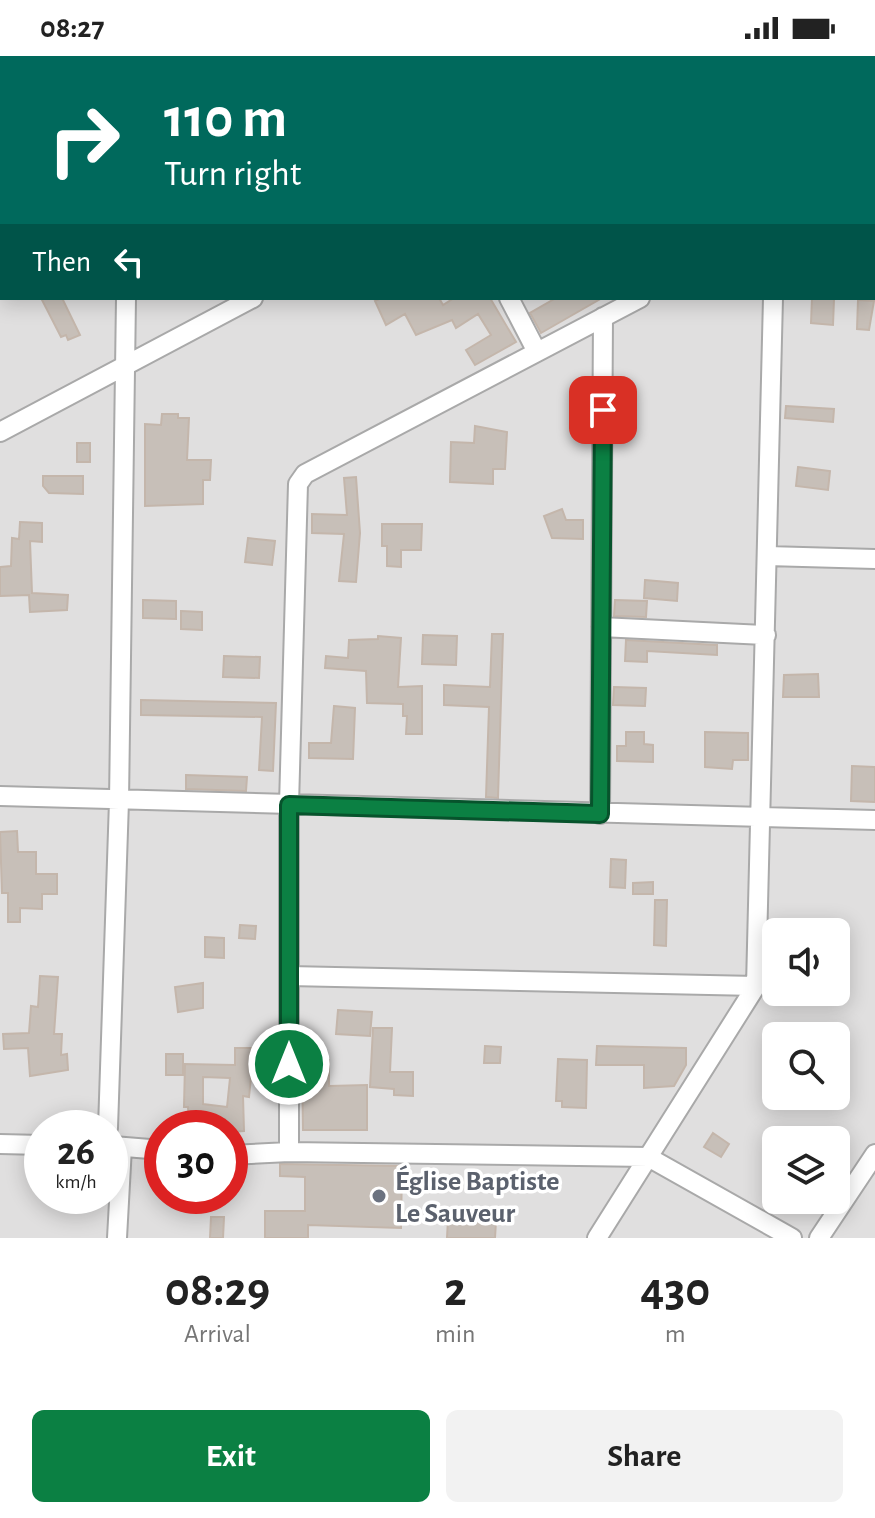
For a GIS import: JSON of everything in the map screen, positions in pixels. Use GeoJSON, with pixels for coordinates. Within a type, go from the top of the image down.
{"type":"FeatureCollection","features":[{"type":"Feature","properties":{"kind":"street"},"geometry":{"type":"LineString","coordinates":[[109,1110],[119,801],[126,300]]}},
{"type":"Feature","properties":{"kind":"street"},"geometry":{"type":"LineString","coordinates":[[0,432],[249,300]]}},
{"type":"Feature","properties":{"kind":"street"},"geometry":{"type":"LineString","coordinates":[[510,300],[537,352]]}},
{"type":"Feature","properties":{"kind":"street"},"geometry":{"type":"LineString","coordinates":[[289,1152],[289,805],[297,491],[301,479],[636,300]]}},
{"type":"Feature","properties":{"kind":"street"},"geometry":{"type":"LineString","coordinates":[[597,1238],[756,986],[773,300]]}},
{"type":"Feature","properties":{"kind":"street"},"geometry":{"type":"LineString","coordinates":[[600,814],[603,317]]}},
{"type":"Feature","properties":{"kind":"street"},"geometry":{"type":"LineString","coordinates":[[767,556],[875,559]]}},
{"type":"Feature","properties":{"kind":"street"},"geometry":{"type":"LineString","coordinates":[[601,627],[766,635]]}},
{"type":"Feature","properties":{"kind":"street"},"geometry":{"type":"LineString","coordinates":[[0,796],[875,820]]}},
{"type":"Feature","properties":{"kind":"street"},"geometry":{"type":"LineString","coordinates":[[289,976],[756,986]]}},
{"type":"Feature","properties":{"kind":"street"},"geometry":{"type":"LineString","coordinates":[[0,1144],[24,1145]]}},
{"type":"Feature","properties":{"kind":"street"},"geometry":{"type":"LineString","coordinates":[[248,1154],[648,1157],[792,1238]]}},
{"type":"Feature","properties":{"kind":"street"},"geometry":{"type":"LineString","coordinates":[[819,1238],[873,1158]]}},
{"type":"Feature","properties":{"kind":"street"},"geometry":{"type":"LineString","coordinates":[[117,1214],[117,1238]]}},
{"type":"Feature","properties":{"kind":"shaded area"},"geometry":{"type":"Polygon","coordinates":[[[0,300],[875,300],[875,1238],[0,1238],[0,300]]]}},
{"type":"Feature","properties":{"kind":"building"},"geometry":{"type":"Polygon","coordinates":[[[42,300],[63,300],[80,335],[68,340],[66,335],[61,337],[42,300]]]}},
{"type":"Feature","properties":{"kind":"building"},"geometry":{"type":"Polygon","coordinates":[[[440,300],[443,305],[451,300],[491,300],[516,342],[475,365],[466,350],[491,335],[478,314],[456,328],[452,320],[416,335],[405,314],[386,325],[375,301],[440,300]]]}},
{"type":"Feature","properties":{"kind":"building"},"geometry":{"type":"Polygon","coordinates":[[[553,300],[599,300],[541,333],[530,313],[553,300]]]}},
{"type":"Feature","properties":{"kind":"building"},"geometry":{"type":"Polygon","coordinates":[[[812,300],[834,300],[833,325],[811,323],[812,300]]]}},
{"type":"Feature","properties":{"kind":"building"},"geometry":{"type":"Polygon","coordinates":[[[858,300],[874,301],[869,330],[857,329],[858,300]]]}},
{"type":"Feature","properties":{"kind":"building"},"geometry":{"type":"Polygon","coordinates":[[[786,406],[834,409],[833,422],[785,418],[786,406]]]}},
{"type":"Feature","properties":{"kind":"building"},"geometry":{"type":"Polygon","coordinates":[[[162,414],[189,418],[187,460],[211,460],[210,480],[203,480],[203,504],[145,506],[145,424],[161,425],[162,414]]]}},
{"type":"Feature","properties":{"kind":"building"},"geometry":{"type":"Polygon","coordinates":[[[475,426],[507,432],[505,469],[493,469],[493,484],[450,482],[451,442],[474,443],[475,426]]]}},
{"type":"Feature","properties":{"kind":"building"},"geometry":{"type":"Polygon","coordinates":[[[77,443],[90,443],[90,462],[77,462],[77,443]]]}},
{"type":"Feature","properties":{"kind":"building"},"geometry":{"type":"Polygon","coordinates":[[[798,467],[830,471],[828,490],[796,486],[798,467]]]}},
{"type":"Feature","properties":{"kind":"building"},"geometry":{"type":"Polygon","coordinates":[[[43,476],[83,476],[83,494],[49,493],[43,486],[43,476]]]}},
{"type":"Feature","properties":{"kind":"building"},"geometry":{"type":"Polygon","coordinates":[[[356,477],[360,533],[356,582],[339,581],[344,534],[312,533],[312,514],[347,515],[344,478],[356,477]]]}},
{"type":"Feature","properties":{"kind":"building"},"geometry":{"type":"Polygon","coordinates":[[[562,509],[566,520],[583,520],[583,539],[552,538],[544,516],[562,509]]]}},
{"type":"Feature","properties":{"kind":"building"},"geometry":{"type":"Polygon","coordinates":[[[20,522],[42,523],[42,542],[30,541],[32,593],[68,595],[67,610],[30,612],[29,595],[0,596],[0,567],[11,566],[12,538],[19,539],[20,522]]]}},
{"type":"Feature","properties":{"kind":"building"},"geometry":{"type":"Polygon","coordinates":[[[382,524],[422,524],[421,550],[401,550],[401,567],[387,566],[387,546],[382,546],[382,524]]]}},
{"type":"Feature","properties":{"kind":"building"},"geometry":{"type":"Polygon","coordinates":[[[248,538],[275,541],[272,565],[245,562],[248,538]]]}},
{"type":"Feature","properties":{"kind":"building"},"geometry":{"type":"Polygon","coordinates":[[[645,580],[678,583],[677,601],[644,598],[645,580]]]}},
{"type":"Feature","properties":{"kind":"building"},"geometry":{"type":"Polygon","coordinates":[[[143,600],[176,601],[176,619],[143,618],[143,600]]]}},
{"type":"Feature","properties":{"kind":"building"},"geometry":{"type":"Polygon","coordinates":[[[615,600],[647,601],[646,617],[614,616],[615,600]]]}},
{"type":"Feature","properties":{"kind":"building"},"geometry":{"type":"Polygon","coordinates":[[[181,611],[202,612],[202,630],[181,629],[181,611]]]}},
{"type":"Feature","properties":{"kind":"building"},"geometry":{"type":"Polygon","coordinates":[[[492,634],[503,634],[498,798],[486,797],[489,707],[444,705],[444,685],[490,687],[492,634]]]}},
{"type":"Feature","properties":{"kind":"building"},"geometry":{"type":"Polygon","coordinates":[[[423,635],[457,636],[456,665],[422,664],[423,635]]]}},
{"type":"Feature","properties":{"kind":"building"},"geometry":{"type":"Polygon","coordinates":[[[378,636],[401,638],[398,687],[422,686],[422,734],[406,734],[407,716],[403,716],[403,704],[367,703],[366,671],[325,668],[326,656],[348,658],[349,640],[378,639],[378,636]]]}},
{"type":"Feature","properties":{"kind":"building"},"geometry":{"type":"Polygon","coordinates":[[[626,640],[717,645],[717,655],[647,651],[647,662],[625,661],[626,640]]]}},
{"type":"Feature","properties":{"kind":"building"},"geometry":{"type":"Polygon","coordinates":[[[224,656],[260,657],[259,678],[223,677],[224,656]]]}},
{"type":"Feature","properties":{"kind":"building"},"geometry":{"type":"Polygon","coordinates":[[[818,674],[819,697],[783,697],[784,675],[818,674]]]}},
{"type":"Feature","properties":{"kind":"building"},"geometry":{"type":"Polygon","coordinates":[[[614,687],[646,688],[645,706],[613,705],[614,687]]]}},
{"type":"Feature","properties":{"kind":"building"},"geometry":{"type":"Polygon","coordinates":[[[141,700],[276,703],[273,771],[259,770],[262,717],[141,715],[141,700]]]}},
{"type":"Feature","properties":{"kind":"building"},"geometry":{"type":"Polygon","coordinates":[[[334,706],[355,708],[353,759],[309,758],[309,743],[331,743],[334,706]]]}},
{"type":"Feature","properties":{"kind":"building"},"geometry":{"type":"Polygon","coordinates":[[[626,732],[644,732],[644,744],[653,745],[653,762],[617,761],[617,746],[626,746],[626,732]]]}},
{"type":"Feature","properties":{"kind":"building"},"geometry":{"type":"Polygon","coordinates":[[[705,732],[748,733],[748,760],[733,760],[732,769],[705,767],[705,732]]]}},
{"type":"Feature","properties":{"kind":"building"},"geometry":{"type":"Polygon","coordinates":[[[852,766],[875,767],[875,802],[851,801],[852,766]]]}},
{"type":"Feature","properties":{"kind":"building"},"geometry":{"type":"Polygon","coordinates":[[[186,775],[247,777],[246,791],[186,789],[186,775]]]}},
{"type":"Feature","properties":{"kind":"building"},"geometry":{"type":"Polygon","coordinates":[[[17,831],[18,852],[36,852],[36,874],[57,874],[57,894],[42,894],[42,909],[20,908],[20,922],[8,922],[8,893],[2,893],[0,832],[17,831]]]}},
{"type":"Feature","properties":{"kind":"building"},"geometry":{"type":"Polygon","coordinates":[[[611,859],[626,860],[625,888],[610,887],[611,859]]]}},
{"type":"Feature","properties":{"kind":"building"},"geometry":{"type":"Polygon","coordinates":[[[653,882],[653,894],[633,894],[633,883],[653,882]]]}},
{"type":"Feature","properties":{"kind":"building"},"geometry":{"type":"Polygon","coordinates":[[[655,900],[667,900],[666,946],[654,945],[655,900]]]}},
{"type":"Feature","properties":{"kind":"building"},"geometry":{"type":"Polygon","coordinates":[[[240,925],[256,926],[255,939],[239,938],[240,925]]]}},
{"type":"Feature","properties":{"kind":"building"},"geometry":{"type":"Polygon","coordinates":[[[205,937],[224,938],[224,958],[205,957],[205,937]]]}},
{"type":"Feature","properties":{"kind":"building"},"geometry":{"type":"Polygon","coordinates":[[[40,976],[58,977],[54,1034],[62,1034],[61,1055],[67,1054],[68,1070],[30,1076],[28,1048],[4,1049],[3,1034],[29,1033],[31,1006],[38,1007],[40,976]]]}},
{"type":"Feature","properties":{"kind":"building"},"geometry":{"type":"Polygon","coordinates":[[[203,983],[203,1008],[178,1012],[175,987],[203,983]]]}},
{"type":"Feature","properties":{"kind":"building"},"geometry":{"type":"Polygon","coordinates":[[[338,1010],[372,1012],[370,1036],[336,1034],[338,1010]]]}},
{"type":"Feature","properties":{"kind":"building"},"geometry":{"type":"Polygon","coordinates":[[[373,1028],[392,1028],[390,1072],[413,1072],[413,1096],[394,1095],[394,1089],[370,1087],[373,1028]]]}},
{"type":"Feature","properties":{"kind":"building"},"geometry":{"type":"Polygon","coordinates":[[[485,1046],[501,1047],[500,1063],[484,1063],[485,1046]]]}},
{"type":"Feature","properties":{"kind":"building"},"geometry":{"type":"Polygon","coordinates":[[[597,1046],[686,1048],[686,1065],[674,1086],[644,1088],[644,1065],[596,1065],[597,1046]]]}},
{"type":"Feature","properties":{"kind":"building"},"geometry":{"type":"Polygon","coordinates":[[[235,1048],[254,1048],[249,1097],[243,1096],[243,1110],[188,1110],[184,1107],[185,1064],[235,1065],[235,1048]],[[203,1077],[203,1104],[227,1107],[230,1078],[203,1077]]]}},
{"type":"Feature","properties":{"kind":"building"},"geometry":{"type":"Polygon","coordinates":[[[166,1054],[183,1054],[183,1075],[166,1075],[166,1054]]]}},
{"type":"Feature","properties":{"kind":"building"},"geometry":{"type":"Polygon","coordinates":[[[302,1059],[329,1060],[329,1086],[367,1085],[367,1130],[303,1130],[302,1059]]]}},
{"type":"Feature","properties":{"kind":"building"},"geometry":{"type":"Polygon","coordinates":[[[558,1059],[587,1060],[586,1108],[562,1107],[562,1101],[556,1101],[558,1059]]]}},
{"type":"Feature","properties":{"kind":"building"},"geometry":{"type":"Polygon","coordinates":[[[713,1133],[729,1144],[721,1157],[704,1147],[713,1133]]]}},
{"type":"Feature","properties":{"kind":"building"},"geometry":{"type":"Polygon","coordinates":[[[280,1164],[402,1166],[401,1228],[308,1225],[308,1238],[265,1238],[265,1211],[305,1211],[305,1177],[280,1176],[280,1164]]]}},
{"type":"Feature","properties":{"kind":"building"},"geometry":{"type":"Polygon","coordinates":[[[211,1217],[224,1217],[223,1238],[210,1238],[211,1217]]]}},
{"type":"Feature","properties":{"kind":"building"},"geometry":{"type":"Polygon","coordinates":[[[448,1219],[496,1221],[495,1238],[447,1238],[448,1219]]]}},
{"type":"Feature","properties":{"kind":"place","name":"Église Baptiste Le Sauveur"},"geometry":{"type":"Point","coordinates":[379,1196]}},
{"type":"Feature","properties":{"kind":"route"},"geometry":{"type":"LineString","coordinates":[[289,1064],[289,805],[600,814],[603,410]]}}]}
